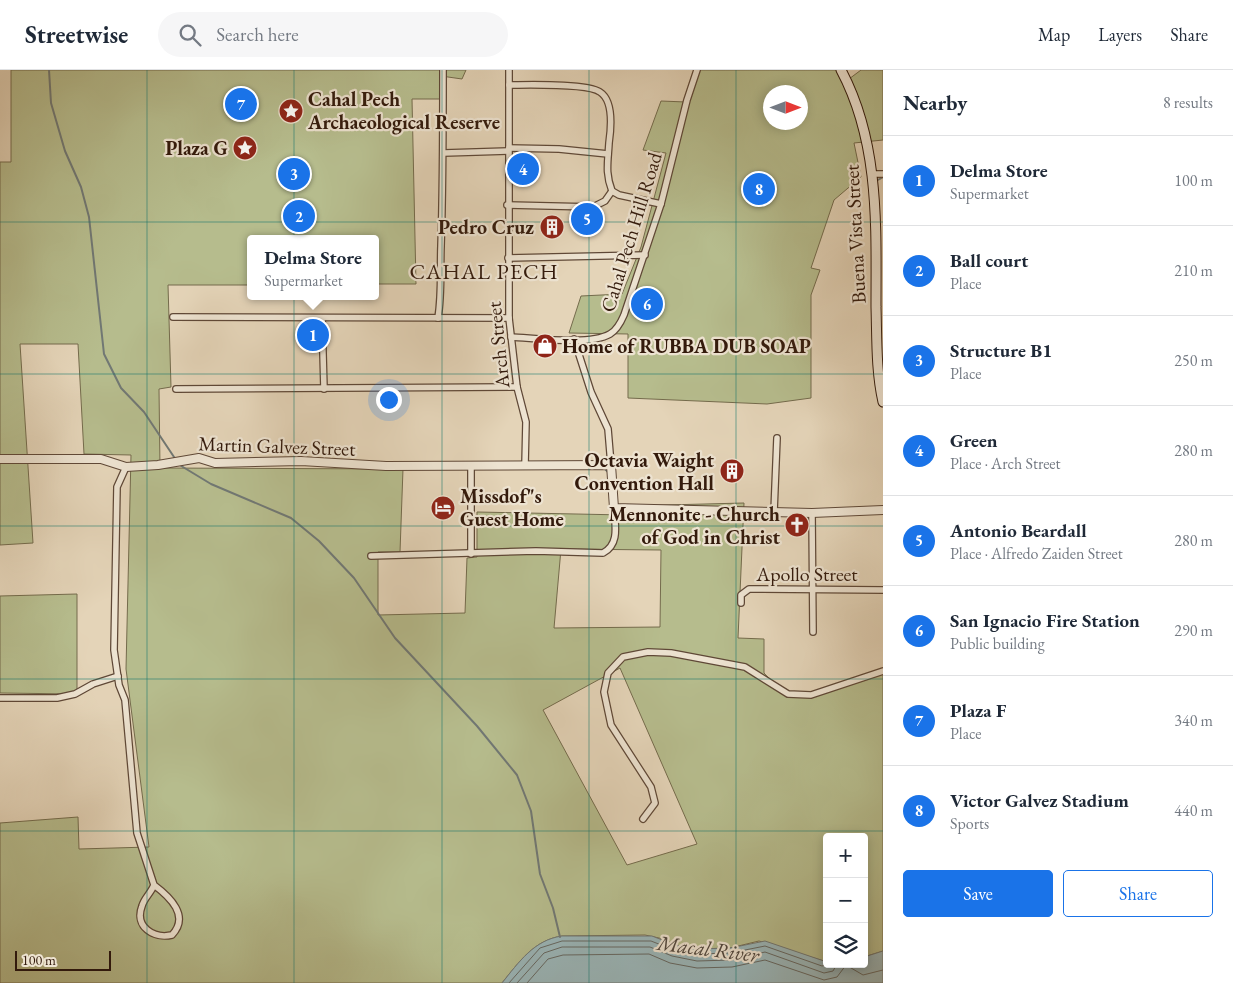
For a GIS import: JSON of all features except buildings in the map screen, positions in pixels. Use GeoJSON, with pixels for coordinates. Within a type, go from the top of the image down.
{"type":"FeatureCollection","features":[{"type":"Feature","properties":{"kind":"main road","name":"Buena Vista Street"},"geometry":{"type":"LineString","coordinates":[[840,70],[862,121],[872,174],[876,227],[877,366],[883,402]]}},
{"type":"Feature","properties":{"kind":"street"},"geometry":{"type":"LineString","coordinates":[[438,318],[442,289],[440,265],[444,154],[442,70]]}},
{"type":"Feature","properties":{"kind":"street","name":"Arch Street"},"geometry":{"type":"LineString","coordinates":[[508,70],[509,318],[517,387],[526,422],[525,465]]}},
{"type":"Feature","properties":{"kind":"street","name":"Cahal Pech Hill Road"},"geometry":{"type":"LineString","coordinates":[[511,337],[574,339],[601,337],[610,334],[618,326],[624,315],[661,204],[687,100],[698,70]]}},
{"type":"Feature","properties":{"kind":"street"},"geometry":{"type":"LineString","coordinates":[[509,86],[582,87],[601,92],[606,98],[611,118],[606,177],[612,192],[661,204]]}},
{"type":"Feature","properties":{"kind":"street"},"geometry":{"type":"LineString","coordinates":[[444,154],[508,150],[608,154]]}},
{"type":"Feature","properties":{"kind":"street"},"geometry":{"type":"LineString","coordinates":[[872,174],[883,174]]}},
{"type":"Feature","properties":{"kind":"street"},"geometry":{"type":"LineString","coordinates":[[508,205],[593,207],[605,201],[612,192]]}},
{"type":"Feature","properties":{"kind":"street"},"geometry":{"type":"LineString","coordinates":[[508,258],[645,255]]}},
{"type":"Feature","properties":{"kind":"street"},"geometry":{"type":"LineString","coordinates":[[172,317],[509,318]]}},
{"type":"Feature","properties":{"kind":"street"},"geometry":{"type":"LineString","coordinates":[[322,318],[324,388]]}},
{"type":"Feature","properties":{"kind":"street"},"geometry":{"type":"LineString","coordinates":[[371,556],[536,551],[603,552],[612,548],[615,540],[614,508],[608,429],[591,392],[574,339]]}},
{"type":"Feature","properties":{"kind":"street"},"geometry":{"type":"LineString","coordinates":[[176,389],[517,387]]}},
{"type":"Feature","properties":{"kind":"street"},"geometry":{"type":"LineString","coordinates":[[774,512],[777,438]]}},
{"type":"Feature","properties":{"kind":"street","name":"Martin Galvez Street"},"geometry":{"type":"LineString","coordinates":[[0,459],[101,459],[126,467],[158,465],[199,458],[215,463],[301,461],[386,466],[611,465]]}},
{"type":"Feature","properties":{"kind":"street"},"geometry":{"type":"LineString","coordinates":[[471,465],[471,554]]}},
{"type":"Feature","properties":{"kind":"street"},"geometry":{"type":"LineString","coordinates":[[126,467],[117,487],[116,500],[114,650],[118,676],[125,700],[137,833],[154,885],[173,900],[179,912],[179,924],[172,936],[161,938],[152,934],[144,927],[140,916],[142,906],[154,885]]}},
{"type":"Feature","properties":{"kind":"street"},"geometry":{"type":"LineString","coordinates":[[614,508],[812,513],[883,510]]}},
{"type":"Feature","properties":{"kind":"street"},"geometry":{"type":"LineString","coordinates":[[812,513],[813,632]]}},
{"type":"Feature","properties":{"kind":"street","name":"Apollo Street"},"geometry":{"type":"LineString","coordinates":[[741,603],[742,595],[749,589],[883,590]]}},
{"type":"Feature","properties":{"kind":"street"},"geometry":{"type":"LineString","coordinates":[[643,819],[655,803],[651,787],[611,725],[604,692],[608,673],[623,657],[648,652],[670,653],[745,667],[788,694],[811,695],[883,671]]}},
{"type":"Feature","properties":{"kind":"street"},"geometry":{"type":"LineString","coordinates":[[0,698],[57,698],[75,694],[93,684],[118,676]]}},
{"type":"Feature","properties":{"kind":"green space"},"geometry":{"type":"Polygon","coordinates":[[[11,70],[466,70],[462,79],[441,76],[440,99],[412,99],[416,284],[379,284],[379,235],[247,235],[247,285],[168,285],[171,387],[159,389],[160,468],[403,469],[400,552],[378,552],[378,615],[465,613],[467,558],[477,557],[477,512],[625,515],[626,506],[744,503],[738,638],[764,639],[764,673],[782,692],[812,693],[883,671],[883,951],[868,956],[868,833],[823,833],[823,961],[759,941],[730,948],[697,949],[685,948],[645,935],[562,936],[552,938],[535,947],[521,960],[502,983],[0,983],[0,823],[78,817],[79,849],[149,847],[126,669],[131,455],[84,454],[78,344],[20,344],[33,543],[0,545],[0,162],[11,162],[11,70]],[[561,549],[554,628],[660,627],[661,550],[561,549]],[[620,668],[543,710],[627,865],[697,844],[620,668]]]}},
{"type":"Feature","properties":{"kind":"green space"},"geometry":{"type":"Polygon","coordinates":[[[695,70],[844,70],[849,79],[861,70],[883,70],[883,140],[854,143],[861,177],[834,200],[811,268],[820,270],[811,295],[811,398],[767,404],[628,398],[628,334],[569,333],[581,296],[622,294],[641,247],[666,153],[643,150],[661,101],[686,102],[695,70]]]}},
{"type":"Feature","properties":{"kind":"green space"},"geometry":{"type":"Polygon","coordinates":[[[77,594],[77,694],[0,693],[0,596],[77,594]]]}},
{"type":"Feature","properties":{"kind":"water","name":"Macal River"},"geometry":{"type":"Polygon","coordinates":[[[562,936],[652,936],[675,945],[697,949],[730,948],[765,941],[823,961],[823,968],[868,968],[868,956],[883,951],[883,983],[502,983],[528,953],[552,938],[562,936]]]}},
{"type":"Feature","properties":{"kind":"waterway"},"geometry":{"type":"LineString","coordinates":[[49,70],[51,103],[65,151],[81,187],[89,217],[104,354],[121,388],[144,412],[176,460]]}},
{"type":"Feature","properties":{"kind":"waterway"},"geometry":{"type":"LineString","coordinates":[[876,181],[883,177]]}},
{"type":"Feature","properties":{"kind":"waterway"},"geometry":{"type":"LineString","coordinates":[[178,464],[211,484],[291,518],[319,541],[354,578],[395,638],[477,726],[517,775],[531,811],[540,874],[553,908],[560,937]]}},
{"type":"Feature","properties":{"kind":"waterway"},"geometry":{"type":"LineString","coordinates":[[541,469],[605,469],[608,472]]}},
{"type":"Feature","properties":{"kind":"place","name":"Plaza F"},"geometry":{"type":"Point","coordinates":[241,104]}},
{"type":"Feature","properties":{"kind":"place","name":"Cahal Pech Archaeological Reserve"},"geometry":{"type":"Point","coordinates":[291,111]}},
{"type":"Feature","properties":{"kind":"place","name":"Plaza G"},"geometry":{"type":"Point","coordinates":[245,148]}},
{"type":"Feature","properties":{"kind":"place","name":"Green"},"geometry":{"type":"Point","coordinates":[523,169]}},
{"type":"Feature","properties":{"kind":"place","name":"Structure B1"},"geometry":{"type":"Point","coordinates":[294,174]}},
{"type":"Feature","properties":{"kind":"place","name":"Victor Galvez Stadium"},"geometry":{"type":"Point","coordinates":[759,189]}},
{"type":"Feature","properties":{"kind":"place","name":"Ball court"},"geometry":{"type":"Point","coordinates":[299,216]}},
{"type":"Feature","properties":{"kind":"place","name":"Antonio Beardall"},"geometry":{"type":"Point","coordinates":[587,219]}},
{"type":"Feature","properties":{"kind":"place","name":"Pedro Cruz"},"geometry":{"type":"Point","coordinates":[552,227]}},
{"type":"Feature","properties":{"kind":"place","name":"San Ignacio Fire Station"},"geometry":{"type":"Point","coordinates":[647,304]}},
{"type":"Feature","properties":{"kind":"place","name":"Delma Store"},"geometry":{"type":"Point","coordinates":[313,335]}},
{"type":"Feature","properties":{"kind":"place","name":"Home of RUBBA DUB SOAP"},"geometry":{"type":"Point","coordinates":[545,346]}},
{"type":"Feature","properties":{"kind":"place","name":"Octavia Waight Convention Hall"},"geometry":{"type":"Point","coordinates":[732,471]}},
{"type":"Feature","properties":{"kind":"place","name":"Missdof\"s Guest Home"},"geometry":{"type":"Point","coordinates":[443,508]}},
{"type":"Feature","properties":{"kind":"place","name":"Mennonite - Church of God in Christ"},"geometry":{"type":"Point","coordinates":[797,525]}},
{"type":"Feature","properties":{"kind":"district","name":"CAHAL PECH"},"geometry":{"type":"Point","coordinates":[484,271]}}]}
